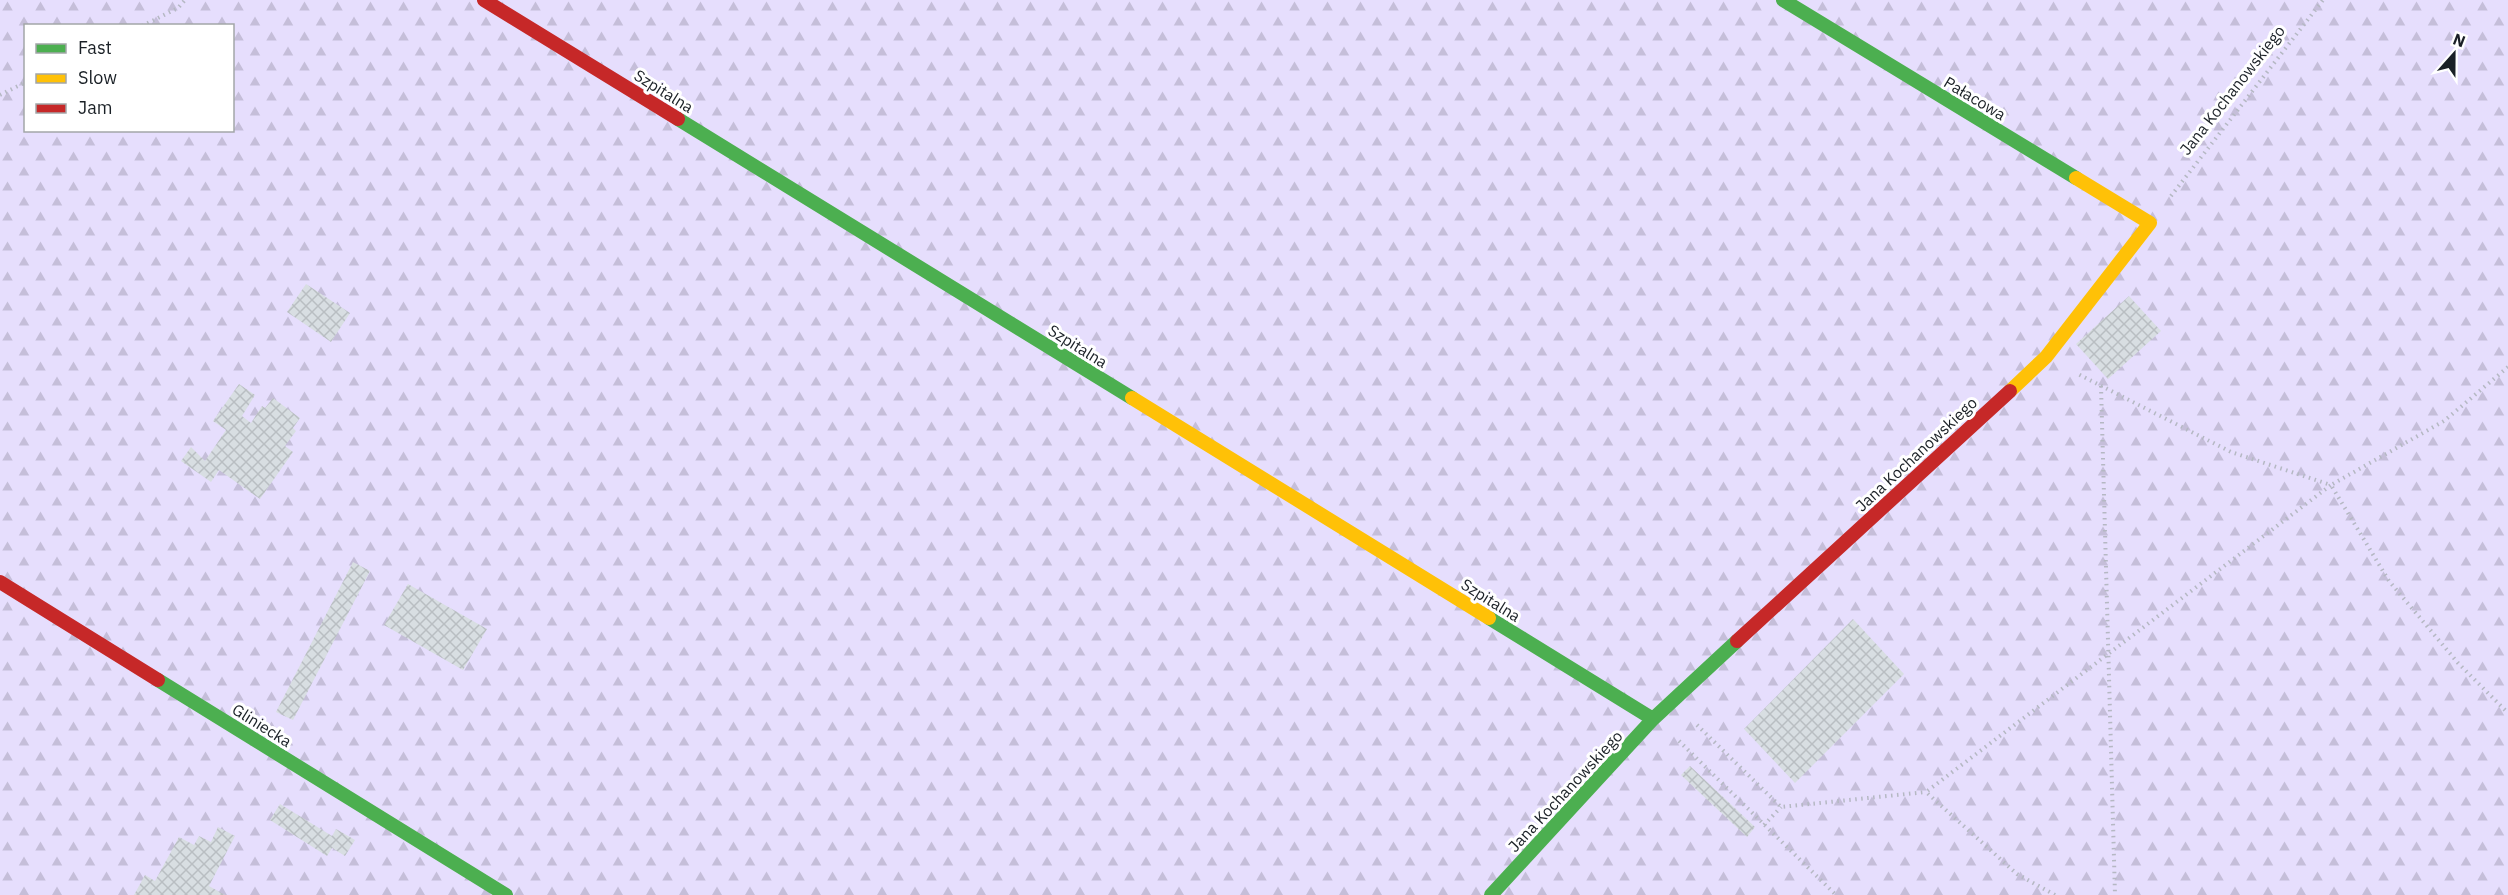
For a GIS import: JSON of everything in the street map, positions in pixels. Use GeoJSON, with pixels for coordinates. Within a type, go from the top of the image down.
{"type":"FeatureCollection","features":[{"type":"Feature","properties":{"kind":"street","name":"Szpitalna"},"geometry":{"type":"LineString","coordinates":[[484,0],[1653,719]]}},
{"type":"Feature","properties":{"kind":"street","name":"Pałacowa"},"geometry":{"type":"LineString","coordinates":[[1783,0],[2150,223]]}},
{"type":"Feature","properties":{"kind":"street","name":"Jana Kochanowskiego"},"geometry":{"type":"LineString","coordinates":[[1491,895],[1653,719],[2046,357],[2150,223]]}},
{"type":"Feature","properties":{"kind":"street","name":"Gliniecka"},"geometry":{"type":"LineString","coordinates":[[0,582],[506,895]]}},
{"type":"Feature","properties":{"kind":"path"},"geometry":{"type":"LineString","coordinates":[[146,24],[177,8],[185,0]]}},
{"type":"Feature","properties":{"kind":"path","name":"Jana Kochanowskiego"},"geometry":{"type":"LineString","coordinates":[[2150,223],[2323,0]]}},
{"type":"Feature","properties":{"kind":"path"},"geometry":{"type":"LineString","coordinates":[[0,94],[24,83]]}},
{"type":"Feature","properties":{"kind":"path"},"geometry":{"type":"LineString","coordinates":[[2046,357],[2231,452],[2331,485],[2389,581],[2458,663],[2508,714]]}},
{"type":"Feature","properties":{"kind":"path"},"geometry":{"type":"LineString","coordinates":[[1764,825],[1781,807],[1926,792],[2331,485],[2444,421],[2508,367]]}},
{"type":"Feature","properties":{"kind":"path"},"geometry":{"type":"LineString","coordinates":[[2101,386],[2115,895]]}},
{"type":"Feature","properties":{"kind":"path"},"geometry":{"type":"LineString","coordinates":[[1673,702],[1781,807]]}},
{"type":"Feature","properties":{"kind":"path"},"geometry":{"type":"LineString","coordinates":[[1653,719],[1666,728],[1836,895]]}},
{"type":"Feature","properties":{"kind":"path"},"geometry":{"type":"LineString","coordinates":[[1926,792],[2017,874],[2055,895]]}},
{"type":"Feature","properties":{"kind":"green space"},"geometry":{"type":"Polygon","coordinates":[[[0,0],[2508,0],[2508,895],[0,895],[0,0]]]}},
{"type":"Feature","properties":{"kind":"building"},"geometry":{"type":"Polygon","coordinates":[[[306,284],[350,313],[331,342],[287,312],[306,284]]]}},
{"type":"Feature","properties":{"kind":"building"},"geometry":{"type":"Polygon","coordinates":[[[2129,296],[2161,331],[2108,379],[2076,344],[2129,296]]]}},
{"type":"Feature","properties":{"kind":"building"},"geometry":{"type":"Polygon","coordinates":[[[239,384],[255,395],[242,416],[251,423],[262,406],[265,408],[273,398],[300,418],[293,428],[296,431],[285,446],[293,452],[260,499],[219,470],[211,482],[181,461],[191,447],[205,461],[226,430],[213,421],[239,384]]]}},
{"type":"Feature","properties":{"kind":"building"},"geometry":{"type":"Polygon","coordinates":[[[353,562],[370,571],[293,720],[276,712],[353,562]]]}},
{"type":"Feature","properties":{"kind":"building"},"geometry":{"type":"Polygon","coordinates":[[[408,584],[487,629],[463,670],[384,625],[408,584]]]}},
{"type":"Feature","properties":{"kind":"building"},"geometry":{"type":"Polygon","coordinates":[[[1853,619],[1904,674],[1795,783],[1744,729],[1853,619]]]}},
{"type":"Feature","properties":{"kind":"building"},"geometry":{"type":"Polygon","coordinates":[[[1690,766],[1755,827],[1747,837],[1681,775],[1690,766]]]}},
{"type":"Feature","properties":{"kind":"building"},"geometry":{"type":"Polygon","coordinates":[[[280,804],[332,836],[336,829],[355,840],[345,856],[332,848],[327,856],[270,820],[280,804]]]}},
{"type":"Feature","properties":{"kind":"building"},"geometry":{"type":"Polygon","coordinates":[[[218,827],[235,836],[209,886],[225,895],[134,895],[145,875],[155,881],[179,837],[194,845],[199,836],[211,842],[218,827]]]}},
{"type":"Feature","properties":{"kind":"traffic: fast"},"geometry":{"type":"LineString","coordinates":[[1783,0],[2076,178]]}},
{"type":"Feature","properties":{"kind":"traffic: fast"},"geometry":{"type":"LineString","coordinates":[[678,119],[1132,398]]}},
{"type":"Feature","properties":{"kind":"traffic: fast"},"geometry":{"type":"LineString","coordinates":[[1489,618],[1653,719]]}},
{"type":"Feature","properties":{"kind":"traffic: fast"},"geometry":{"type":"LineString","coordinates":[[1491,895],[1653,719],[1737,641]]}},
{"type":"Feature","properties":{"kind":"traffic: fast"},"geometry":{"type":"LineString","coordinates":[[158,680],[506,895]]}},
{"type":"Feature","properties":{"kind":"traffic: slow"},"geometry":{"type":"LineString","coordinates":[[2010,391],[2046,357],[2150,223],[2076,178]]}},
{"type":"Feature","properties":{"kind":"traffic: slow"},"geometry":{"type":"LineString","coordinates":[[1132,398],[1489,618]]}},
{"type":"Feature","properties":{"kind":"traffic: jam"},"geometry":{"type":"LineString","coordinates":[[484,0],[678,119]]}},
{"type":"Feature","properties":{"kind":"traffic: jam"},"geometry":{"type":"LineString","coordinates":[[1737,641],[2010,391]]}},
{"type":"Feature","properties":{"kind":"traffic: jam"},"geometry":{"type":"LineString","coordinates":[[0,582],[158,680]]}}]}
